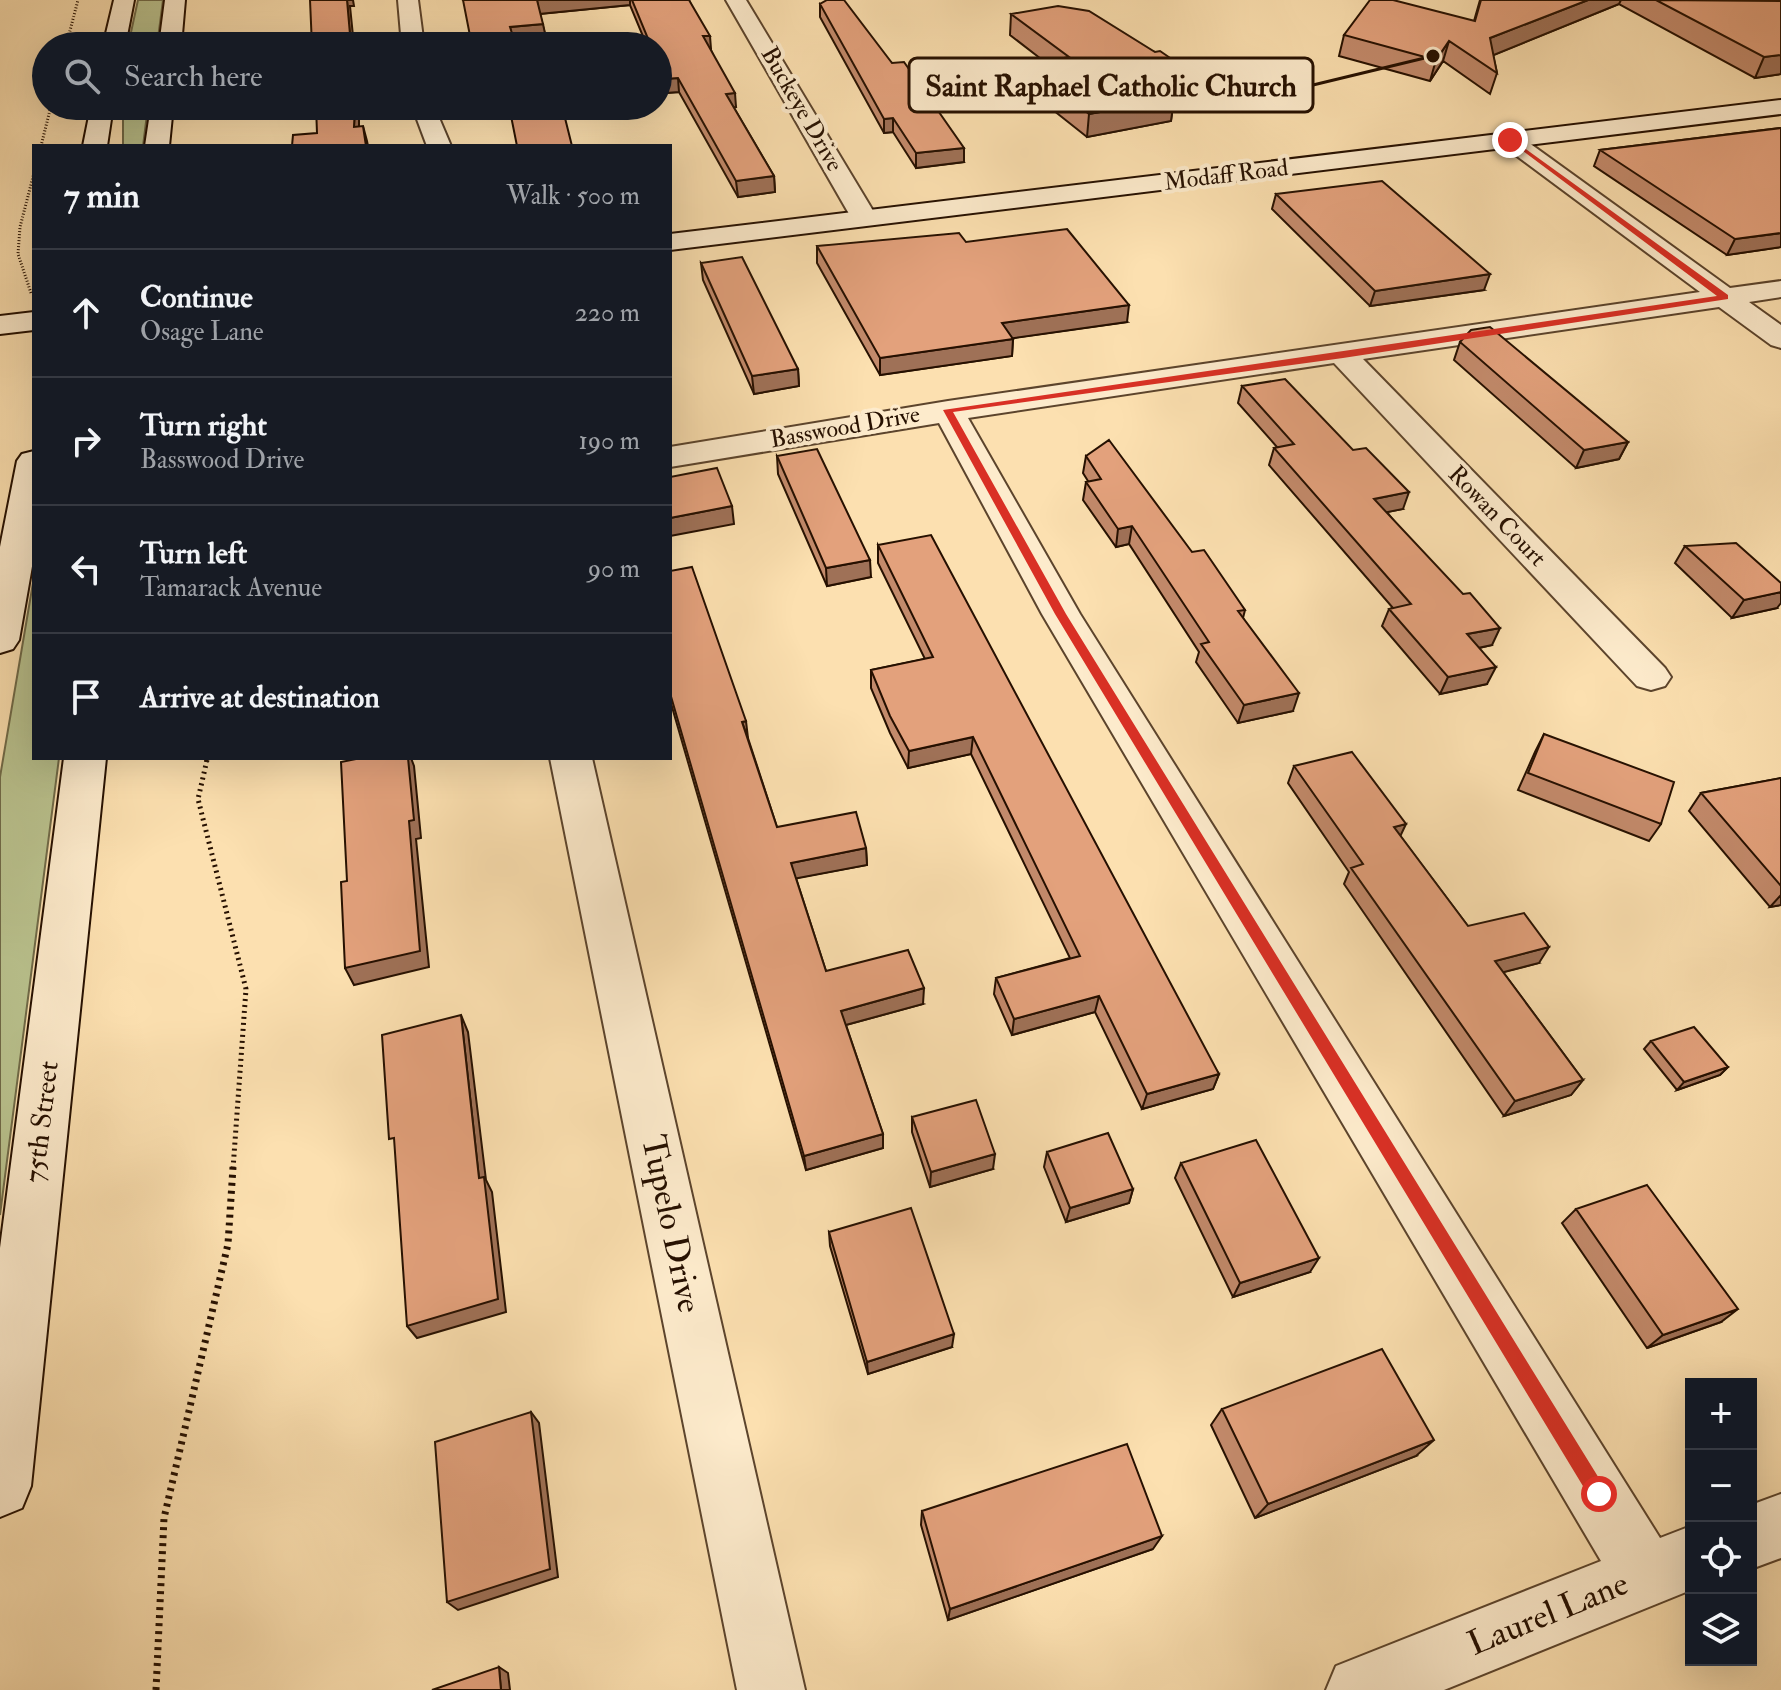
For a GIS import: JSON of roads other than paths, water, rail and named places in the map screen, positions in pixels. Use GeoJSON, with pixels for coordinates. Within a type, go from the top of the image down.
{"type":"FeatureCollection","features":[{"type":"Feature","properties":{"kind":"street"},"geometry":{"type":"LineString","coordinates":[[117,32],[124,0]]}},
{"type":"Feature","properties":{"kind":"street"},"geometry":{"type":"LineString","coordinates":[[172,32],[175,0]]}},
{"type":"Feature","properties":{"kind":"street"},"geometry":{"type":"LineString","coordinates":[[408,0],[411,32]]}},
{"type":"Feature","properties":{"kind":"street","name":"Buckeye Drive"},"geometry":{"type":"LineString","coordinates":[[736,0],[865,219]]}},
{"type":"Feature","properties":{"kind":"street","name":"Modaff Road"},"geometry":{"type":"LineString","coordinates":[[672,242],[1781,107]]}},
{"type":"Feature","properties":{"kind":"street"},"geometry":{"type":"LineString","coordinates":[[95,144],[100,120]]}},
{"type":"Feature","properties":{"kind":"street"},"geometry":{"type":"LineString","coordinates":[[157,144],[160,120]]}},
{"type":"Feature","properties":{"kind":"street"},"geometry":{"type":"LineString","coordinates":[[429,120],[438,144]]}},
{"type":"Feature","properties":{"kind":"street"},"geometry":{"type":"LineString","coordinates":[[1510,140],[1781,339]]}},
{"type":"Feature","properties":{"kind":"street","name":"Basswood Drive"},"geometry":{"type":"LineString","coordinates":[[672,457],[948,410],[1781,289]]}},
{"type":"Feature","properties":{"kind":"street"},"geometry":{"type":"LineString","coordinates":[[0,325],[32,309]]}},
{"type":"Feature","properties":{"kind":"street","name":"Rowan Court"},"geometry":{"type":"LineString","coordinates":[[1343,355],[1651,677]]}},
{"type":"Feature","properties":{"kind":"street"},"geometry":{"type":"LineString","coordinates":[[948,410],[1061,614],[1668,1566]]}},
{"type":"Feature","properties":{"kind":"street"},"geometry":{"type":"LineString","coordinates":[[0,640],[32,472]]}},
{"type":"Feature","properties":{"kind":"street","name":"75th Street"},"geometry":{"type":"LineString","coordinates":[[0,1486],[85,760]]}},
{"type":"Feature","properties":{"kind":"street","name":"Tupelo Drive"},"geometry":{"type":"LineString","coordinates":[[571,760],[771,1690]]}},
{"type":"Feature","properties":{"kind":"street"},"geometry":{"type":"LineString","coordinates":[[1757,1535],[1781,1526]]}},
{"type":"Feature","properties":{"kind":"street","name":"Laurel Lane"},"geometry":{"type":"LineString","coordinates":[[1360,1690],[1668,1566]]}},
{"type":"Feature","properties":{"kind":"place","name":"Saint Raphael Catholic Church"},"geometry":{"type":"Point","coordinates":[1433,56]}}]}
